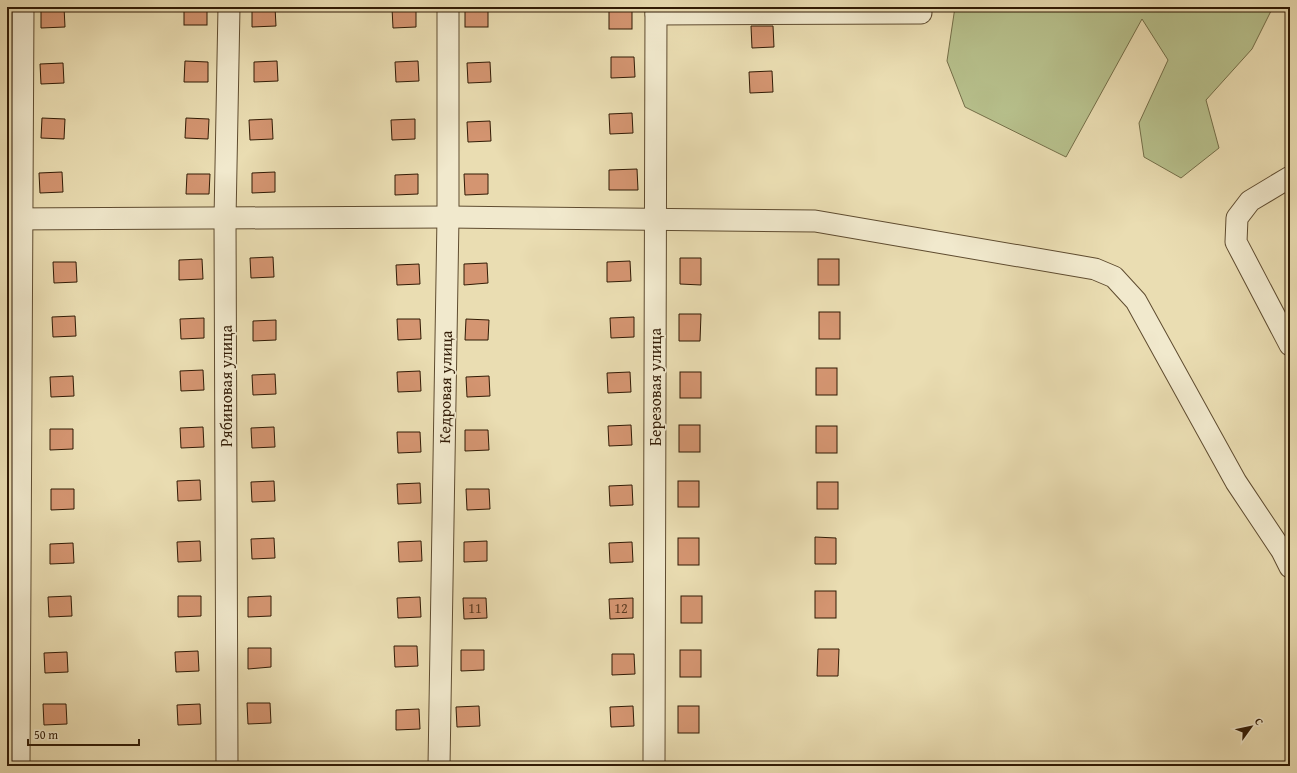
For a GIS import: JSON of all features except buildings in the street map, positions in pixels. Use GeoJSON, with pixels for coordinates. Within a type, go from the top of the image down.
{"type":"FeatureCollection","features":[{"type":"Feature","properties":{"kind":"street"},"geometry":{"type":"LineString","coordinates":[[19,766],[15,219],[23,7]]}},
{"type":"Feature","properties":{"kind":"street","name":"Рябиновая улица"},"geometry":{"type":"LineString","coordinates":[[227,766],[225,219],[229,7]]}},
{"type":"Feature","properties":{"kind":"street","name":"Кедровая улица"},"geometry":{"type":"LineString","coordinates":[[439,766],[448,217],[448,7]]}},
{"type":"Feature","properties":{"kind":"street"},"geometry":{"type":"LineString","coordinates":[[656,11],[921,13]]}},
{"type":"Feature","properties":{"kind":"street","name":"Березовая улица"},"geometry":{"type":"LineString","coordinates":[[654,766],[656,11]]}},
{"type":"Feature","properties":{"kind":"street"},"geometry":{"type":"LineString","coordinates":[[1290,177],[1250,201],[1237,218],[1236,242],[1290,345]]}},
{"type":"Feature","properties":{"kind":"street"},"geometry":{"type":"LineString","coordinates":[[15,219],[448,217],[655,218],[815,221],[1095,269],[1114,277],[1136,301],[1236,482],[1287,553]]}},
{"type":"Feature","properties":{"kind":"green space"},"geometry":{"type":"Polygon","coordinates":[[[955,7],[1273,7],[1252,49],[1206,100],[1219,148],[1181,178],[1144,157],[1139,123],[1168,60],[1142,19],[1066,157],[965,107],[947,61],[955,7]]]}}]}
